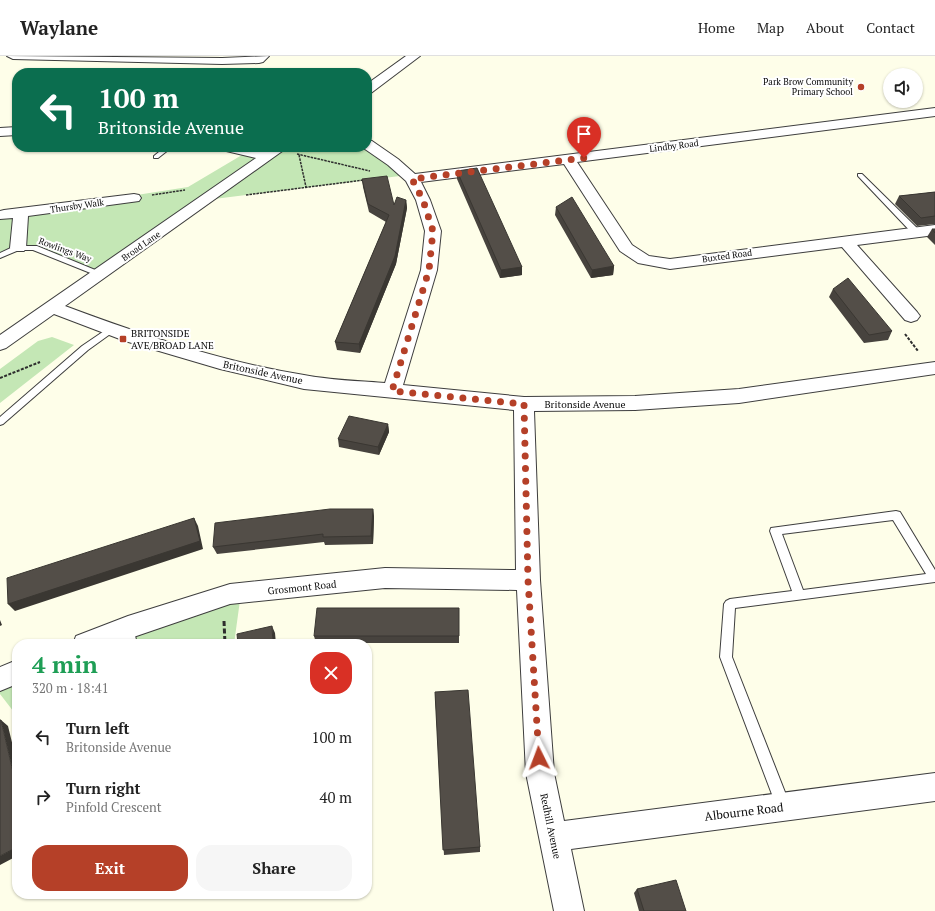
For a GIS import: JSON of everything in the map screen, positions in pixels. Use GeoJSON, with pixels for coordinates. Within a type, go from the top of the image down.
{"type":"FeatureCollection","features":[{"type":"Feature","properties":{"kind":"street"},"geometry":{"type":"LineString","coordinates":[[13,56],[121,64],[259,60],[263,56]]}},
{"type":"Feature","properties":{"kind":"street"},"geometry":{"type":"LineString","coordinates":[[372,86],[414,56]]}},
{"type":"Feature","properties":{"kind":"street","name":"Lindby Road"},"geometry":{"type":"LineString","coordinates":[[410,177],[569,160],[935,112]]}},
{"type":"Feature","properties":{"kind":"street"},"geometry":{"type":"LineString","coordinates":[[0,132],[12,131]]}},
{"type":"Feature","properties":{"kind":"street"},"geometry":{"type":"LineString","coordinates":[[372,147],[393,162],[410,177],[423,200],[433,231],[429,270],[392,391]]}},
{"type":"Feature","properties":{"kind":"street","name":"Broad Lane"},"geometry":{"type":"LineString","coordinates":[[0,344],[274,152]]}},
{"type":"Feature","properties":{"kind":"street","name":"Buxted Road"},"geometry":{"type":"LineString","coordinates":[[569,160],[626,248],[644,260],[670,264],[935,230]]}},
{"type":"Feature","properties":{"kind":"street","name":"Thursby Walk"},"geometry":{"type":"LineString","coordinates":[[4,215],[134,198]]}},
{"type":"Feature","properties":{"kind":"street"},"geometry":{"type":"LineString","coordinates":[[18,248],[21,213]]}},
{"type":"Feature","properties":{"kind":"street"},"geometry":{"type":"LineString","coordinates":[[845,241],[911,316]]}},
{"type":"Feature","properties":{"kind":"street","name":"Britonside Avenue"},"geometry":{"type":"LineString","coordinates":[[53,308],[110,330],[226,365],[304,382],[524,404],[635,403],[739,396],[935,368]]}},
{"type":"Feature","properties":{"kind":"street","name":"Redhill Avenue"},"geometry":{"type":"LineString","coordinates":[[524,404],[528,580],[540,773],[569,911]]}},
{"type":"Feature","properties":{"kind":"street","name":"Grosmont Road"},"geometry":{"type":"LineString","coordinates":[[109,639],[129,635],[230,594],[385,578],[528,580]]}},
{"type":"Feature","properties":{"kind":"street"},"geometry":{"type":"LineString","coordinates":[[0,679],[12,674]]}},
{"type":"Feature","properties":{"kind":"street","name":"Albourne Road"},"geometry":{"type":"LineString","coordinates":[[553,837],[935,787]]}},
{"type":"Feature","properties":{"kind":"lane"},"geometry":{"type":"LineString","coordinates":[[156,157],[162,152]]}},
{"type":"Feature","properties":{"kind":"lane"},"geometry":{"type":"LineString","coordinates":[[860,175],[916,232]]}},
{"type":"Feature","properties":{"kind":"lane","name":"Rowlings Way"},"geometry":{"type":"LineString","coordinates":[[0,256],[18,248],[34,248],[101,274]]}},
{"type":"Feature","properties":{"kind":"lane"},"geometry":{"type":"LineString","coordinates":[[0,422],[85,348],[110,330]]}},
{"type":"Feature","properties":{"kind":"lane"},"geometry":{"type":"LineString","coordinates":[[784,807],[726,657],[730,604],[934,578],[896,514],[775,531],[799,595]]}},
{"type":"Feature","properties":{"kind":"path"},"geometry":{"type":"LineString","coordinates":[[283,152],[298,154],[396,176],[410,177]]}},
{"type":"Feature","properties":{"kind":"path"},"geometry":{"type":"LineString","coordinates":[[298,154],[306,187]]}},
{"type":"Feature","properties":{"kind":"path"},"geometry":{"type":"LineString","coordinates":[[134,198],[194,188],[210,196],[366,180]]}},
{"type":"Feature","properties":{"kind":"path"},"geometry":{"type":"LineString","coordinates":[[910,352],[924,350]]}},
{"type":"Feature","properties":{"kind":"green space"},"geometry":{"type":"Polygon","coordinates":[[[372,150],[408,175],[206,200],[101,274],[38,250],[18,248],[0,259],[0,211],[21,213],[188,187],[247,152],[267,157],[274,152],[372,152],[372,150]]]}},
{"type":"Feature","properties":{"kind":"green space"},"geometry":{"type":"Polygon","coordinates":[[[52,337],[74,345],[0,403],[0,369],[38,341],[52,337]]]}},
{"type":"Feature","properties":{"kind":"green space"},"geometry":{"type":"Polygon","coordinates":[[[241,593],[235,639],[100,639],[241,593]]]}},
{"type":"Feature","properties":{"kind":"green space"},"geometry":{"type":"Polygon","coordinates":[[[12,674],[12,710],[0,694],[0,679],[12,674]]]}},
{"type":"Feature","properties":{"kind":"building"},"geometry":{"type":"Polygon","coordinates":[[[477,168],[522,267],[501,270],[457,171],[477,168]]]}},
{"type":"Feature","properties":{"kind":"building"},"geometry":{"type":"Polygon","coordinates":[[[387,176],[394,205],[397,197],[406,200],[395,256],[359,344],[335,342],[389,215],[368,204],[362,179],[387,176]]]}},
{"type":"Feature","properties":{"kind":"building"},"geometry":{"type":"Polygon","coordinates":[[[935,192],[935,216],[921,218],[899,196],[935,192]]]}},
{"type":"Feature","properties":{"kind":"building"},"geometry":{"type":"Polygon","coordinates":[[[572,197],[614,266],[592,270],[556,207],[572,197]]]}},
{"type":"Feature","properties":{"kind":"building"},"geometry":{"type":"Polygon","coordinates":[[[848,278],[892,331],[869,335],[833,289],[848,278]]]}},
{"type":"Feature","properties":{"kind":"building"},"geometry":{"type":"Polygon","coordinates":[[[349,416],[388,424],[378,447],[338,439],[349,416]]]}},
{"type":"Feature","properties":{"kind":"building"},"geometry":{"type":"Polygon","coordinates":[[[330,509],[373,509],[371,536],[323,537],[323,534],[213,547],[215,523],[330,509]]]}},
{"type":"Feature","properties":{"kind":"building"},"geometry":{"type":"Polygon","coordinates":[[[194,518],[200,541],[8,604],[7,578],[194,518]]]}},
{"type":"Feature","properties":{"kind":"building"},"geometry":{"type":"Polygon","coordinates":[[[317,608],[459,608],[459,636],[314,636],[317,608]]]}},
{"type":"Feature","properties":{"kind":"building"},"geometry":{"type":"Polygon","coordinates":[[[272,626],[273,639],[238,639],[237,634],[272,626]]]}},
{"type":"Feature","properties":{"kind":"building"},"geometry":{"type":"Polygon","coordinates":[[[468,690],[480,847],[443,850],[435,692],[468,690]]]}},
{"type":"Feature","properties":{"kind":"building"},"geometry":{"type":"Polygon","coordinates":[[[1,720],[12,767],[12,850],[0,856],[1,720]]]}},
{"type":"Feature","properties":{"kind":"building"},"geometry":{"type":"Polygon","coordinates":[[[676,880],[686,911],[644,911],[637,889],[676,880]]]}},
{"type":"Feature","properties":{"kind":"place","name":"Park Brow Community Primary School"},"geometry":{"type":"Point","coordinates":[861,87]}},
{"type":"Feature","properties":{"kind":"place","name":"BRITONSIDE AVE/BROAD LANE"},"geometry":{"type":"Point","coordinates":[123,339]}},
{"type":"Feature","properties":{"kind":"route"},"geometry":{"type":"LineString","coordinates":[[539,758],[528,580],[524,404],[392,391],[398,376],[429,270],[433,231],[423,200],[412,179],[584,158]]}}]}
